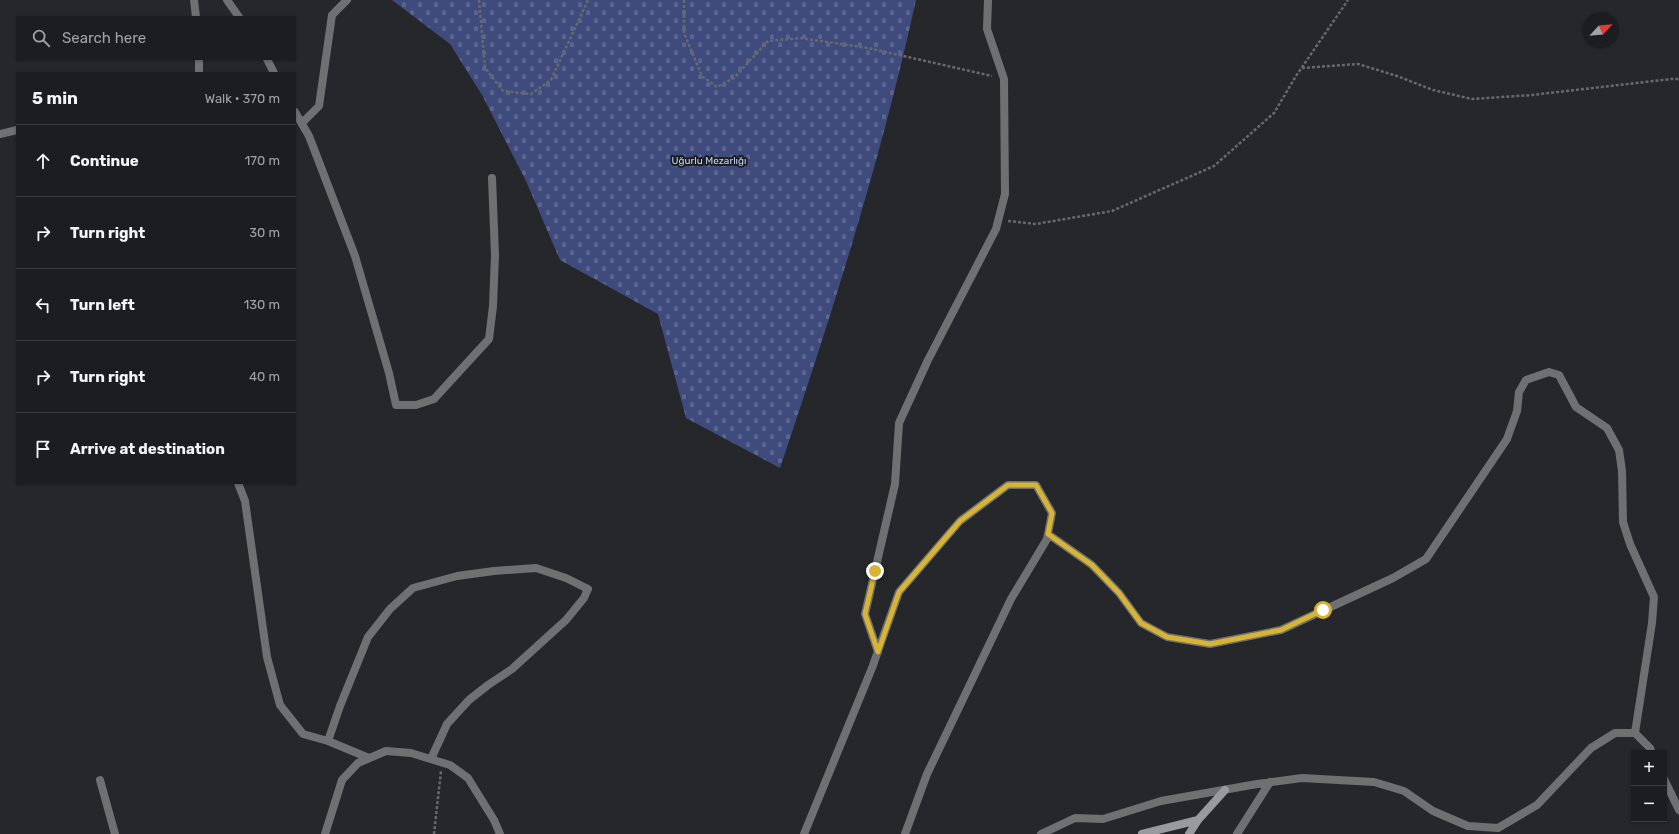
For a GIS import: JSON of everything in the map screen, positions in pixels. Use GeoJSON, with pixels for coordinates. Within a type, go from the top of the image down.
{"type":"FeatureCollection","features":[{"type":"Feature","properties":{"kind":"main road"},"geometry":{"type":"LineString","coordinates":[[1189,834],[1198,820],[1225,790]]}},
{"type":"Feature","properties":{"kind":"main road"},"geometry":{"type":"LineString","coordinates":[[1142,834],[1198,820]]}},
{"type":"Feature","properties":{"kind":"street"},"geometry":{"type":"LineString","coordinates":[[194,0],[196,16]]}},
{"type":"Feature","properties":{"kind":"street"},"geometry":{"type":"LineString","coordinates":[[226,0],[238,16]]}},
{"type":"Feature","properties":{"kind":"street"},"geometry":{"type":"LineString","coordinates":[[302,123],[319,106],[332,15],[347,0]]}},
{"type":"Feature","properties":{"kind":"street"},"geometry":{"type":"LineString","coordinates":[[878,652],[865,614],[895,484],[899,424],[928,360],[996,229],[1005,194],[1004,79],[987,29],[988,0]]}},
{"type":"Feature","properties":{"kind":"street"},"geometry":{"type":"LineString","coordinates":[[199,60],[199,72]]}},
{"type":"Feature","properties":{"kind":"street"},"geometry":{"type":"LineString","coordinates":[[268,60],[274,72]]}},
{"type":"Feature","properties":{"kind":"street"},"geometry":{"type":"LineString","coordinates":[[296,114],[309,136],[355,256],[389,373],[396,405],[416,405],[434,399],[489,339],[493,306],[495,255],[492,178]]}},
{"type":"Feature","properties":{"kind":"street"},"geometry":{"type":"LineString","coordinates":[[0,134],[16,130]]}},
{"type":"Feature","properties":{"kind":"street"},"geometry":{"type":"LineString","coordinates":[[1048,534],[1092,565],[1119,593],[1141,623],[1167,637],[1210,644],[1281,630],[1393,578],[1426,559],[1508,439],[1517,411],[1519,392],[1526,380],[1549,372],[1559,376],[1576,407],[1607,428],[1619,450],[1622,471],[1623,522],[1630,544],[1654,597],[1652,623],[1635,733]]}},
{"type":"Feature","properties":{"kind":"street"},"geometry":{"type":"LineString","coordinates":[[238,484],[245,501],[267,657],[280,705],[303,734],[328,741],[369,758]]}},
{"type":"Feature","properties":{"kind":"street"},"geometry":{"type":"LineString","coordinates":[[804,834],[878,652],[899,592],[960,521],[1008,485],[1036,485],[1052,513],[1047,539],[1011,599],[927,774],[904,834]]}},
{"type":"Feature","properties":{"kind":"street"},"geometry":{"type":"LineString","coordinates":[[328,741],[340,706],[368,637],[390,608],[413,588],[457,576],[536,568],[566,578],[588,589],[584,598],[566,620],[549,636],[512,668],[469,700],[447,724],[431,759]]}},
{"type":"Feature","properties":{"kind":"street"},"geometry":{"type":"LineString","coordinates":[[1041,834],[1075,818],[1103,818],[1161,801],[1270,782],[1302,778],[1374,782],[1404,791],[1434,811],[1468,826],[1498,828],[1537,805],[1591,748],[1615,733],[1635,733],[1651,750]]}},
{"type":"Feature","properties":{"kind":"street"},"geometry":{"type":"LineString","coordinates":[[325,834],[342,780],[358,763],[386,751],[411,753],[450,765],[468,778],[494,820],[500,834]]}},
{"type":"Feature","properties":{"kind":"street"},"geometry":{"type":"LineString","coordinates":[[100,780],[115,834]]}},
{"type":"Feature","properties":{"kind":"street"},"geometry":{"type":"LineString","coordinates":[[1237,834],[1270,782]]}},
{"type":"Feature","properties":{"kind":"street"},"geometry":{"type":"LineString","coordinates":[[1667,785],[1679,810]]}},
{"type":"Feature","properties":{"kind":"path"},"geometry":{"type":"LineString","coordinates":[[479,0],[485,68],[503,91],[531,94],[551,80],[588,0]]}},
{"type":"Feature","properties":{"kind":"path"},"geometry":{"type":"LineString","coordinates":[[684,0],[684,33],[702,76],[717,87],[734,78],[768,41],[800,38],[868,48],[1004,79]]}},
{"type":"Feature","properties":{"kind":"path"},"geometry":{"type":"LineString","coordinates":[[998,220],[1036,224],[1112,211],[1214,166],[1274,113],[1302,68],[1348,0]]}},
{"type":"Feature","properties":{"kind":"path"},"geometry":{"type":"LineString","coordinates":[[1302,68],[1358,64],[1397,76],[1432,90],[1472,99],[1532,95],[1679,79]]}},
{"type":"Feature","properties":{"kind":"path"},"geometry":{"type":"LineString","coordinates":[[434,834],[442,763]]}},
{"type":"Feature","properties":{"kind":"green space","name":"Uğurlu Mezarlığı"},"geometry":{"type":"Polygon","coordinates":[[[392,0],[916,0],[887,119],[854,236],[837,294],[780,468],[686,418],[658,314],[560,260],[526,181],[482,95],[450,44],[392,0]]]}},
{"type":"Feature","properties":{"kind":"route"},"geometry":{"type":"LineString","coordinates":[[875,571],[865,614],[878,652],[899,592],[960,521],[1008,485],[1036,485],[1052,513],[1048,534],[1092,565],[1119,593],[1141,623],[1167,637],[1210,644],[1281,630],[1323,610]]}}]}
